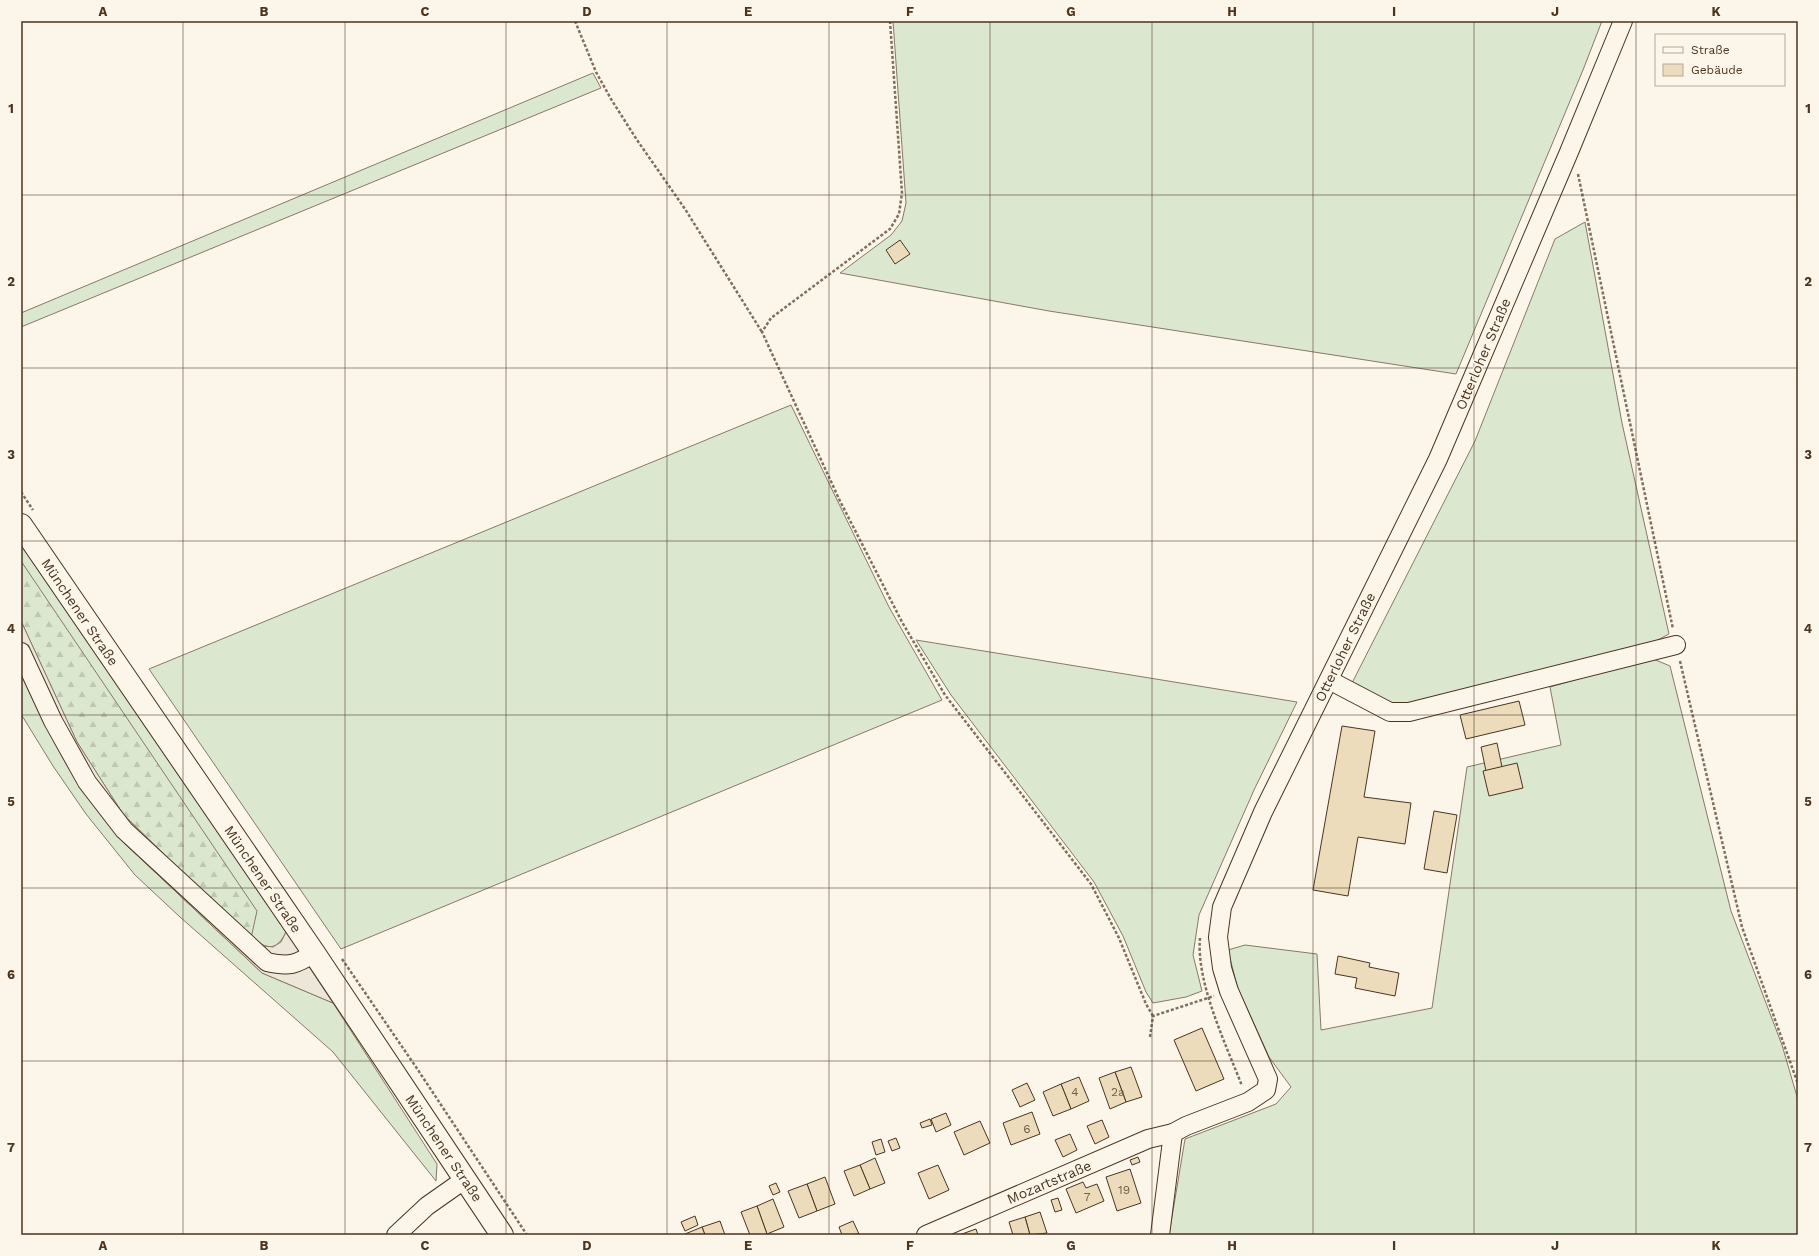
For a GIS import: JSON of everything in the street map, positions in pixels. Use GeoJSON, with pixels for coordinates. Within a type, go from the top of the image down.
{"type":"FeatureCollection","features":[{"type":"Feature","properties":{"kind":"main road","name":"Münchener Straße"},"geometry":{"type":"LineString","coordinates":[[21,525],[314,953],[502,1235]]}},
{"type":"Feature","properties":{"kind":"street","name":"Otterloher Straße"},"geometry":{"type":"LineString","coordinates":[[1173,1133],[1186,1126],[1248,1102],[1266,1090],[1268,1079],[1229,991],[1222,968],[1218,937],[1222,908],[1263,812],[1438,458],[1569,152],[1622,21]]}},
{"type":"Feature","properties":{"kind":"street"},"geometry":{"type":"LineString","coordinates":[[1329,680],[1390,712],[1410,712],[1676,645]]}},
{"type":"Feature","properties":{"kind":"street"},"geometry":{"type":"LineString","coordinates":[[21,652],[53,721],[87,782],[124,830],[267,962],[284,966],[299,963],[314,953]]}},
{"type":"Feature","properties":{"kind":"street"},"geometry":{"type":"LineString","coordinates":[[1160,1235],[1173,1133]]}},
{"type":"Feature","properties":{"kind":"street","name":"Mozartstraße"},"geometry":{"type":"LineString","coordinates":[[926,1235],[1148,1139],[1173,1133]]}},
{"type":"Feature","properties":{"kind":"street"},"geometry":{"type":"LineString","coordinates":[[396,1235],[427,1206],[464,1180]]}},
{"type":"Feature","properties":{"kind":"path"},"geometry":{"type":"LineString","coordinates":[[575,21],[596,72],[611,99],[637,140],[685,209],[762,332],[840,502],[902,622],[946,695],[1091,884],[1119,938],[1146,1004],[1153,1016],[1150,1037]]}},
{"type":"Feature","properties":{"kind":"path"},"geometry":{"type":"LineString","coordinates":[[762,332],[770,318],[890,229],[899,214],[902,193],[890,21]]}},
{"type":"Feature","properties":{"kind":"path"},"geometry":{"type":"LineString","coordinates":[[1569,152],[1577,169],[1590,226],[1676,645],[1742,927],[1798,1084]]}},
{"type":"Feature","properties":{"kind":"path"},"geometry":{"type":"LineString","coordinates":[[1153,1016],[1209,998],[1248,1102]]}},
{"type":"Feature","properties":{"kind":"path"},"geometry":{"type":"LineString","coordinates":[[482,1167],[527,1235]]}},
{"type":"Feature","properties":{"kind":"green space"},"geometry":{"type":"Polygon","coordinates":[[[893,21],[1602,21],[1456,374],[1049,311],[840,273],[891,235],[902,221],[906,203],[893,21]]]}},
{"type":"Feature","properties":{"kind":"green space"},"geometry":{"type":"Polygon","coordinates":[[[593,73],[601,88],[21,327],[21,313],[593,73]]]}},
{"type":"Feature","properties":{"kind":"green space"},"geometry":{"type":"Polygon","coordinates":[[[1585,222],[1622,423],[1669,634],[1652,643],[1400,705],[1386,701],[1352,683],[1475,441],[1555,239],[1585,222]]]}},
{"type":"Feature","properties":{"kind":"green space"},"geometry":{"type":"Polygon","coordinates":[[[791,405],[889,607],[942,700],[341,949],[149,669],[791,405]]]}},
{"type":"Feature","properties":{"kind":"green space"},"geometry":{"type":"Polygon","coordinates":[[[21,545],[286,932],[279,943],[275,946],[271,947],[262,945],[251,938],[21,561],[21,545]]]}},
{"type":"Feature","properties":{"kind":"green space"},"geometry":{"type":"Polygon","coordinates":[[[21,561],[257,911],[251,938],[123,814],[77,742],[21,621],[21,561]]]}},
{"type":"Feature","properties":{"kind":"green space"},"geometry":{"type":"Polygon","coordinates":[[[916,640],[1297,702],[1254,790],[1199,915],[1193,955],[1202,991],[1186,997],[1153,1003],[1146,992],[1123,936],[1094,882],[951,695],[916,640]]]}},
{"type":"Feature","properties":{"kind":"green space"},"geometry":{"type":"Polygon","coordinates":[[[1651,658],[1670,666],[1731,911],[1782,1045],[1798,1100],[1798,1235],[1169,1235],[1185,1139],[1276,1104],[1291,1087],[1269,1057],[1237,986],[1228,950],[1245,945],[1317,954],[1321,1030],[1432,1008],[1467,767],[1561,745],[1550,687],[1651,658]]]}},
{"type":"Feature","properties":{"kind":"green space"},"geometry":{"type":"Polygon","coordinates":[[[21,671],[121,840],[262,973],[333,1003],[437,1164],[436,1181],[333,1052],[180,917],[135,875],[86,814],[53,766],[21,714],[21,671]]]}},
{"type":"Feature","properties":{"kind":"shaded area"},"geometry":{"type":"Polygon","coordinates":[[[21,621],[77,742],[123,814],[251,938],[263,946],[273,947],[281,942],[286,932],[333,1003],[262,973],[121,840],[80,785],[21,671],[21,621]]]}},
{"type":"Feature","properties":{"kind":"building"},"geometry":{"type":"Polygon","coordinates":[[[900,240],[910,254],[895,264],[886,250],[900,240]]]}},
{"type":"Feature","properties":{"kind":"building"},"geometry":{"type":"Polygon","coordinates":[[[1519,701],[1525,725],[1466,739],[1460,715],[1519,701]]]}},
{"type":"Feature","properties":{"kind":"building"},"geometry":{"type":"Polygon","coordinates":[[[1342,726],[1375,731],[1364,797],[1411,803],[1405,844],[1358,837],[1348,896],[1313,890],[1342,726]]]}},
{"type":"Feature","properties":{"kind":"building"},"geometry":{"type":"Polygon","coordinates":[[[1497,743],[1502,767],[1486,771],[1481,747],[1497,743]]]}},
{"type":"Feature","properties":{"kind":"building"},"geometry":{"type":"Polygon","coordinates":[[[1517,763],[1523,788],[1489,796],[1483,771],[1517,763]]]}},
{"type":"Feature","properties":{"kind":"building"},"geometry":{"type":"Polygon","coordinates":[[[1434,811],[1457,815],[1447,873],[1424,869],[1434,811]]]}},
{"type":"Feature","properties":{"kind":"building"},"geometry":{"type":"Polygon","coordinates":[[[1338,956],[1370,963],[1369,967],[1399,973],[1395,996],[1355,988],[1357,978],[1335,974],[1338,956]]]}},
{"type":"Feature","properties":{"kind":"building"},"geometry":{"type":"Polygon","coordinates":[[[1202,1028],[1224,1079],[1196,1091],[1174,1040],[1202,1028]]]}},
{"type":"Feature","properties":{"kind":"building"},"geometry":{"type":"Polygon","coordinates":[[[1131,1067],[1142,1097],[1126,1102],[1115,1072],[1131,1067]]]}},
{"type":"Feature","properties":{"kind":"building"},"geometry":{"type":"Polygon","coordinates":[[[1115,1072],[1126,1102],[1110,1109],[1099,1078],[1115,1072]]]}},
{"type":"Feature","properties":{"kind":"building"},"geometry":{"type":"Polygon","coordinates":[[[1079,1077],[1089,1101],[1071,1109],[1061,1084],[1079,1077]]]}},
{"type":"Feature","properties":{"kind":"building"},"geometry":{"type":"Polygon","coordinates":[[[1027,1083],[1035,1100],[1020,1107],[1012,1090],[1027,1083]]]}},
{"type":"Feature","properties":{"kind":"building"},"geometry":{"type":"Polygon","coordinates":[[[1061,1084],[1071,1109],[1053,1116],[1043,1092],[1061,1084]]]}},
{"type":"Feature","properties":{"kind":"building"},"geometry":{"type":"Polygon","coordinates":[[[1032,1112],[1040,1134],[1011,1145],[1003,1123],[1032,1112]]]}},
{"type":"Feature","properties":{"kind":"building"},"geometry":{"type":"Polygon","coordinates":[[[946,1113],[951,1125],[936,1132],[931,1119],[946,1113]]]}},
{"type":"Feature","properties":{"kind":"building"},"geometry":{"type":"Polygon","coordinates":[[[930,1119],[932,1125],[922,1128],[920,1123],[930,1119]]]}},
{"type":"Feature","properties":{"kind":"building"},"geometry":{"type":"Polygon","coordinates":[[[1102,1120],[1109,1137],[1095,1144],[1087,1126],[1102,1120]]]}},
{"type":"Feature","properties":{"kind":"building"},"geometry":{"type":"Polygon","coordinates":[[[980,1121],[990,1143],[964,1155],[954,1132],[980,1121]]]}},
{"type":"Feature","properties":{"kind":"building"},"geometry":{"type":"Polygon","coordinates":[[[1070,1134],[1077,1150],[1063,1157],[1055,1140],[1070,1134]]]}},
{"type":"Feature","properties":{"kind":"building"},"geometry":{"type":"Polygon","coordinates":[[[896,1138],[900,1148],[892,1151],[888,1141],[896,1138]]]}},
{"type":"Feature","properties":{"kind":"building"},"geometry":{"type":"Polygon","coordinates":[[[881,1139],[885,1152],[876,1155],[872,1142],[881,1139]]]}},
{"type":"Feature","properties":{"kind":"building"},"geometry":{"type":"Polygon","coordinates":[[[1138,1157],[1140,1162],[1132,1165],[1130,1160],[1138,1157]]]}},
{"type":"Feature","properties":{"kind":"building"},"geometry":{"type":"Polygon","coordinates":[[[875,1158],[885,1183],[870,1189],[860,1165],[875,1158]]]}},
{"type":"Feature","properties":{"kind":"building"},"geometry":{"type":"Polygon","coordinates":[[[860,1165],[870,1189],[854,1196],[844,1171],[860,1165]]]}},
{"type":"Feature","properties":{"kind":"building"},"geometry":{"type":"Polygon","coordinates":[[[938,1165],[949,1190],[929,1199],[918,1173],[938,1165]]]}},
{"type":"Feature","properties":{"kind":"building"},"geometry":{"type":"Polygon","coordinates":[[[1130,1169],[1141,1203],[1117,1211],[1106,1177],[1130,1169]]]}},
{"type":"Feature","properties":{"kind":"building"},"geometry":{"type":"Polygon","coordinates":[[[825,1177],[835,1204],[817,1211],[807,1184],[825,1177]]]}},
{"type":"Feature","properties":{"kind":"building"},"geometry":{"type":"Polygon","coordinates":[[[1083,1182],[1086,1188],[1097,1184],[1104,1201],[1076,1213],[1066,1189],[1083,1182]]]}},
{"type":"Feature","properties":{"kind":"building"},"geometry":{"type":"Polygon","coordinates":[[[776,1183],[780,1192],[773,1195],[769,1186],[776,1183]]]}},
{"type":"Feature","properties":{"kind":"building"},"geometry":{"type":"Polygon","coordinates":[[[807,1184],[817,1211],[799,1218],[788,1191],[807,1184]]]}},
{"type":"Feature","properties":{"kind":"building"},"geometry":{"type":"Polygon","coordinates":[[[1058,1198],[1062,1210],[1055,1212],[1051,1200],[1058,1198]]]}},
{"type":"Feature","properties":{"kind":"building"},"geometry":{"type":"Polygon","coordinates":[[[773,1199],[784,1227],[767,1234],[757,1206],[773,1199]]]}},
{"type":"Feature","properties":{"kind":"building"},"geometry":{"type":"Polygon","coordinates":[[[757,1206],[767,1234],[750,1235],[741,1212],[757,1206]]]}},
{"type":"Feature","properties":{"kind":"building"},"geometry":{"type":"Polygon","coordinates":[[[1040,1212],[1047,1233],[1030,1235],[1025,1217],[1040,1212]]]}},
{"type":"Feature","properties":{"kind":"building"},"geometry":{"type":"Polygon","coordinates":[[[695,1216],[698,1225],[685,1231],[681,1222],[695,1216]]]}},
{"type":"Feature","properties":{"kind":"building"},"geometry":{"type":"Polygon","coordinates":[[[1025,1217],[1030,1235],[1013,1235],[1009,1222],[1025,1217]]]}},
{"type":"Feature","properties":{"kind":"building"},"geometry":{"type":"Polygon","coordinates":[[[720,1221],[725,1235],[705,1235],[702,1227],[720,1221]]]}},
{"type":"Feature","properties":{"kind":"building"},"geometry":{"type":"Polygon","coordinates":[[[853,1221],[859,1234],[842,1235],[839,1227],[853,1221]]]}},
{"type":"Feature","properties":{"kind":"building"},"geometry":{"type":"Polygon","coordinates":[[[702,1227],[705,1235],[685,1234],[702,1227]]]}},
{"type":"Feature","properties":{"kind":"building"},"geometry":{"type":"Polygon","coordinates":[[[976,1229],[978,1235],[959,1235],[976,1229]]]}}]}
